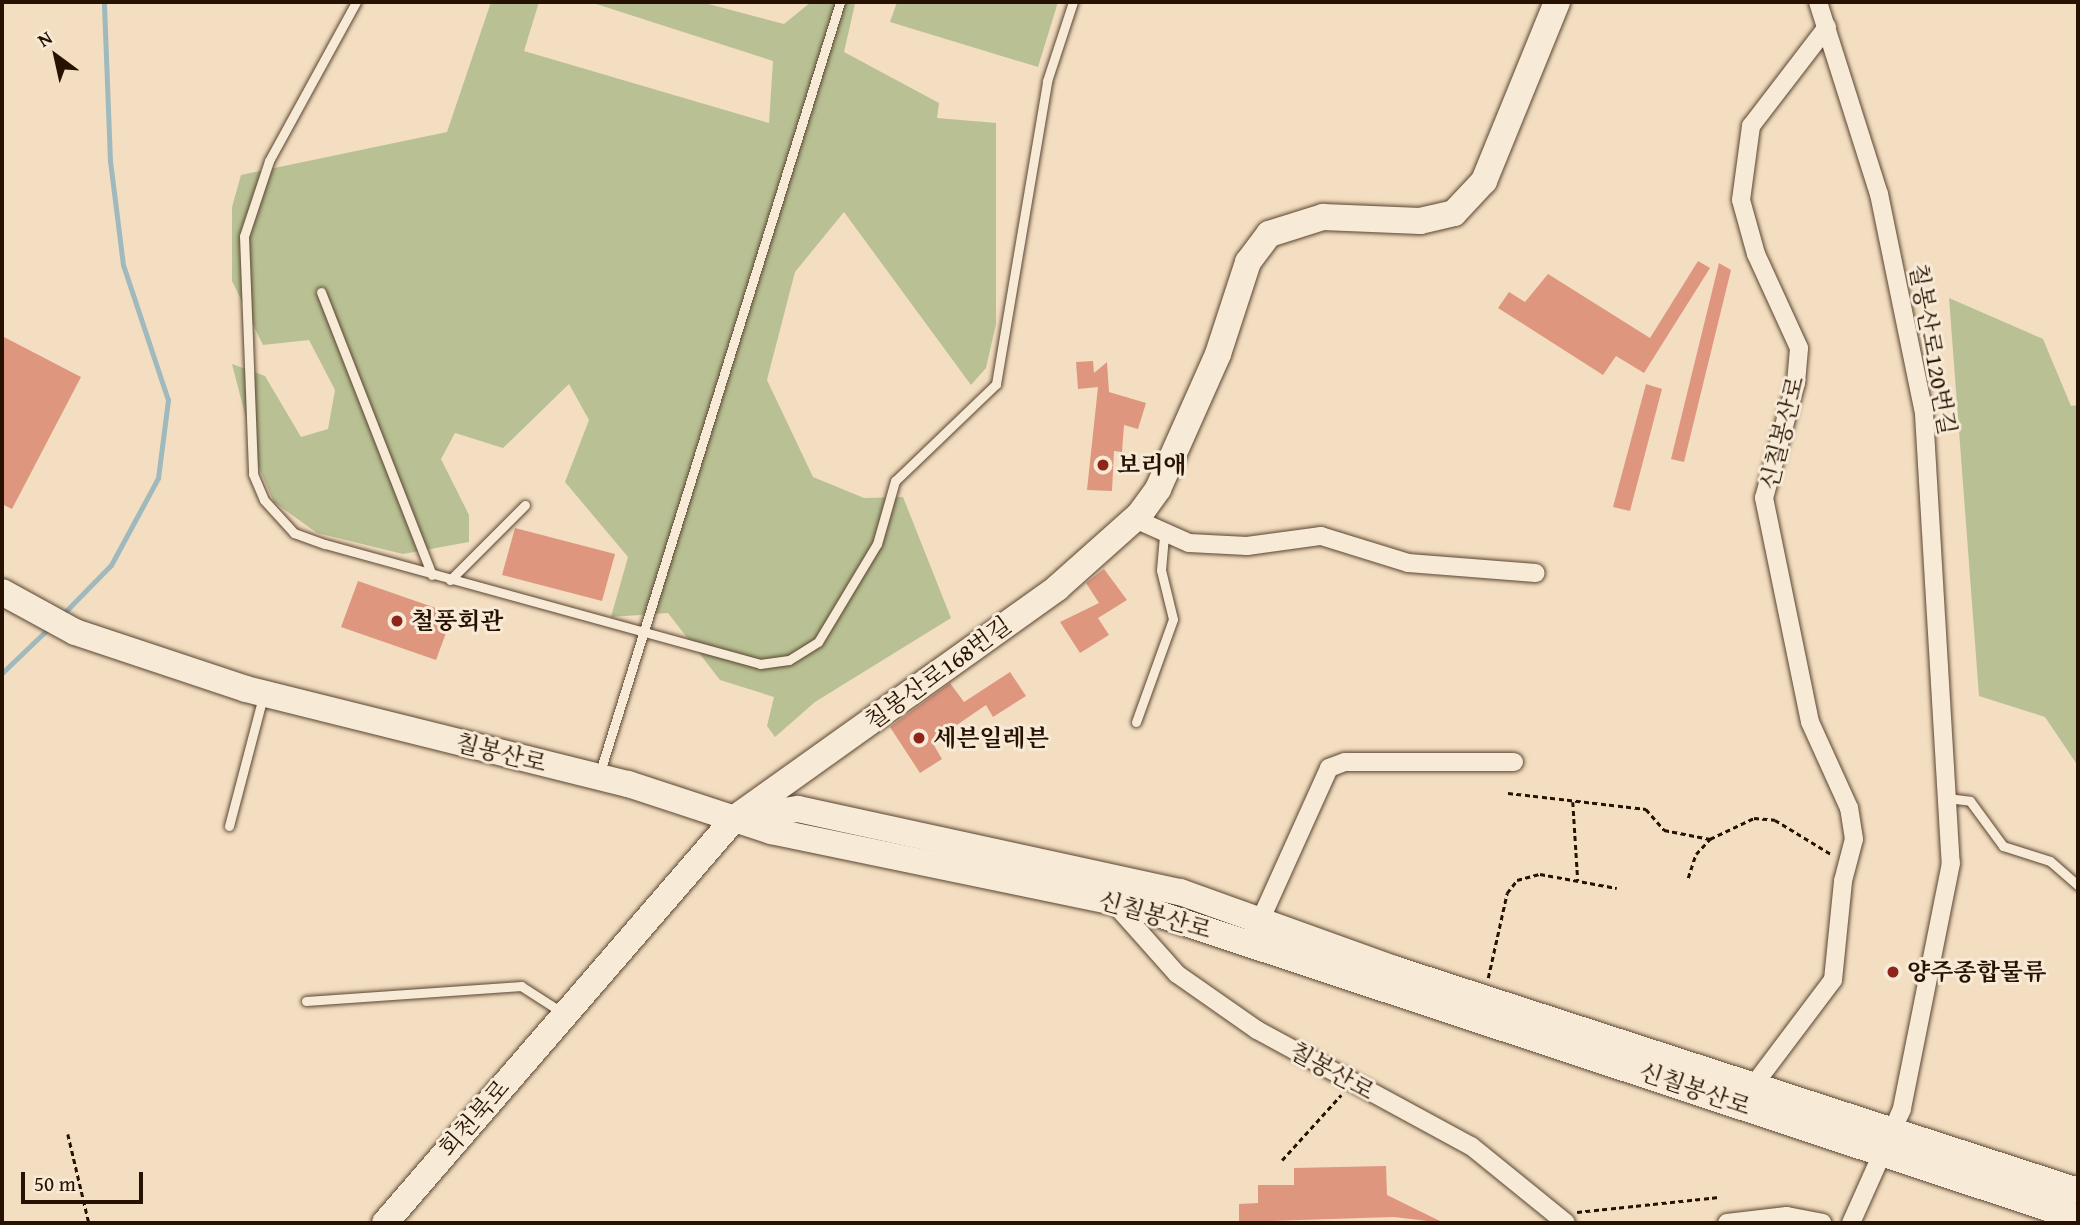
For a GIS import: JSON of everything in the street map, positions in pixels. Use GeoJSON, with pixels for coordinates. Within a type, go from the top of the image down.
{"type":"FeatureCollection","features":[{"type":"Feature","properties":{"kind":"street","name":"칠봉산로168번길"},"geometry":{"type":"LineString","coordinates":[[735,818],[1057,587],[1135,519],[1158,489],[1218,354],[1248,262],[1269,234],[1323,217],[1420,221],[1454,212],[1484,181],[1558,2]]}},
{"type":"Feature","properties":{"kind":"street","name":"칠봉산로120번길"},"geometry":{"type":"LineString","coordinates":[[1818,2],[1879,194],[1924,414],[1947,798],[1947,897],[1888,1142],[1851,1223]]}},
{"type":"Feature","properties":{"kind":"street","name":"신칠봉산로"},"geometry":{"type":"LineString","coordinates":[[1753,1086],[1833,980],[1854,822],[1810,722],[1764,498],[1796,383],[1799,348],[1756,254],[1741,200],[1751,125],[1826,27]]}},
{"type":"Feature","properties":{"kind":"street"},"geometry":{"type":"LineString","coordinates":[[1135,519],[1164,536],[1217,547],[1321,536],[1408,563],[1536,573]]}},
{"type":"Feature","properties":{"kind":"street","name":"칠봉산로"},"geometry":{"type":"LineString","coordinates":[[2,593],[75,632],[264,694],[598,777],[735,818]]}},
{"type":"Feature","properties":{"kind":"street"},"geometry":{"type":"LineString","coordinates":[[1260,921],[1329,768],[1345,762],[1514,762]]}},
{"type":"Feature","properties":{"kind":"street","name":"신칠봉산로"},"geometry":{"type":"LineString","coordinates":[[735,818],[798,809],[1146,883],[1483,998],[1753,1086],[2078,1218]]}},
{"type":"Feature","properties":{"kind":"street","name":"신칠봉산로"},"geometry":{"type":"LineString","coordinates":[[735,818],[1112,901],[1888,1142],[2078,1191]]}},
{"type":"Feature","properties":{"kind":"street","name":"회천북로"},"geometry":{"type":"LineString","coordinates":[[385,1223],[735,818]]}},
{"type":"Feature","properties":{"kind":"street","name":"칠봉산로"},"geometry":{"type":"LineString","coordinates":[[1112,901],[1177,974],[1256,1030],[1482,1153],[1563,1223]]}},
{"type":"Feature","properties":{"kind":"street"},"geometry":{"type":"LineString","coordinates":[[1727,1223],[1787,1216],[1822,1223]]}},
{"type":"Feature","properties":{"kind":"lane"},"geometry":{"type":"LineString","coordinates":[[356,2],[269,161],[244,236],[253,474],[264,500],[294,533],[642,635],[760,664],[808,650],[852,593],[877,544],[895,481],[996,384],[1047,81],[1073,2]]}},
{"type":"Feature","properties":{"kind":"lane"},"geometry":{"type":"LineString","coordinates":[[598,777],[840,2]]}},
{"type":"Feature","properties":{"kind":"lane"},"geometry":{"type":"LineString","coordinates":[[321,292],[432,575]]}},
{"type":"Feature","properties":{"kind":"lane"},"geometry":{"type":"LineString","coordinates":[[450,580],[525,506]]}},
{"type":"Feature","properties":{"kind":"lane"},"geometry":{"type":"LineString","coordinates":[[1136,722],[1173,619],[1161,570],[1164,536]]}},
{"type":"Feature","properties":{"kind":"lane"},"geometry":{"type":"LineString","coordinates":[[229,826],[264,694]]}},
{"type":"Feature","properties":{"kind":"lane"},"geometry":{"type":"LineString","coordinates":[[1947,798],[1970,801],[2003,846],[2050,861],[2078,885]]}},
{"type":"Feature","properties":{"kind":"lane"},"geometry":{"type":"LineString","coordinates":[[306,1001],[521,986],[564,1014]]}},
{"type":"Feature","properties":{"kind":"path"},"geometry":{"type":"LineString","coordinates":[[1508,793],[1646,809],[1664,830],[1710,839]]}},
{"type":"Feature","properties":{"kind":"path"},"geometry":{"type":"LineString","coordinates":[[1573,802],[1578,881]]}},
{"type":"Feature","properties":{"kind":"path"},"geometry":{"type":"LineString","coordinates":[[1688,878],[1696,855],[1710,839],[1745,819],[1766,818],[1847,864]]}},
{"type":"Feature","properties":{"kind":"path"},"geometry":{"type":"LineString","coordinates":[[1483,998],[1511,886],[1540,874],[1617,888]]}},
{"type":"Feature","properties":{"kind":"path"},"geometry":{"type":"LineString","coordinates":[[1282,1160],[1350,1081]]}},
{"type":"Feature","properties":{"kind":"path"},"geometry":{"type":"LineString","coordinates":[[68,1134],[89,1223]]}},
{"type":"Feature","properties":{"kind":"path"},"geometry":{"type":"LineString","coordinates":[[1563,1223],[1581,1212],[1719,1197]]}},
{"type":"Feature","properties":{"kind":"green space"},"geometry":{"type":"Polygon","coordinates":[[[491,2],[539,2],[524,51],[769,123],[773,61],[590,2],[701,2],[784,24],[811,2],[855,4],[844,52],[939,103],[937,118],[996,123],[996,324],[986,368],[971,385],[844,212],[795,272],[767,380],[813,477],[864,498],[903,497],[951,618],[815,702],[775,737],[767,726],[774,697],[720,680],[668,613],[611,617],[628,557],[565,482],[589,420],[569,384],[503,448],[455,433],[441,459],[469,515],[469,542],[403,554],[317,533],[274,502],[259,468],[232,364],[265,376],[301,437],[328,429],[335,390],[309,340],[263,345],[232,281],[232,207],[241,175],[447,132],[491,2]]]}},
{"type":"Feature","properties":{"kind":"green space"},"geometry":{"type":"Polygon","coordinates":[[[897,2],[1058,2],[1038,67],[890,22],[897,2]]]}},
{"type":"Feature","properties":{"kind":"green space"},"geometry":{"type":"Polygon","coordinates":[[[1949,298],[2043,339],[2071,406],[2078,405],[2078,766],[2045,717],[1979,696],[1949,298]]]}},
{"type":"Feature","properties":{"kind":"building"},"geometry":{"type":"Polygon","coordinates":[[[1698,261],[1710,268],[1644,373],[1616,356],[1603,375],[1498,308],[1509,292],[1525,302],[1548,274],[1650,338],[1698,261]]]}},
{"type":"Feature","properties":{"kind":"building"},"geometry":{"type":"Polygon","coordinates":[[[1719,263],[1731,270],[1684,462],[1671,459],[1719,263]]]}},
{"type":"Feature","properties":{"kind":"building"},"geometry":{"type":"Polygon","coordinates":[[[2,336],[81,377],[12,509],[2,504],[2,336]]]}},
{"type":"Feature","properties":{"kind":"building"},"geometry":{"type":"Polygon","coordinates":[[[1093,361],[1094,373],[1107,362],[1109,392],[1146,403],[1138,429],[1124,425],[1122,452],[1114,451],[1112,491],[1087,490],[1098,387],[1078,389],[1076,362],[1093,361]]]}},
{"type":"Feature","properties":{"kind":"building"},"geometry":{"type":"Polygon","coordinates":[[[1646,384],[1662,389],[1630,511],[1613,507],[1646,384]]]}},
{"type":"Feature","properties":{"kind":"building"},"geometry":{"type":"Polygon","coordinates":[[[515,528],[615,554],[602,601],[502,575],[515,528]]]}},
{"type":"Feature","properties":{"kind":"building"},"geometry":{"type":"Polygon","coordinates":[[[1104,569],[1127,600],[1098,618],[1109,635],[1080,653],[1060,622],[1099,603],[1086,583],[1104,569]]]}},
{"type":"Feature","properties":{"kind":"building","name":"철풍회관"},"geometry":{"type":"Polygon","coordinates":[[[358,581],[453,614],[436,660],[341,627],[358,581]]]}},
{"type":"Feature","properties":{"kind":"building"},"geometry":{"type":"Polygon","coordinates":[[[1010,672],[1026,696],[993,717],[986,705],[932,742],[942,759],[920,773],[890,727],[950,683],[964,702],[1010,672]]]}},
{"type":"Feature","properties":{"kind":"building"},"geometry":{"type":"Polygon","coordinates":[[[1386,1166],[1387,1195],[1444,1223],[1394,1217],[1239,1222],[1239,1204],[1258,1203],[1258,1185],[1294,1185],[1294,1168],[1386,1166]]]}},
{"type":"Feature","properties":{"kind":"waterway"},"geometry":{"type":"LineString","coordinates":[[62,615],[111,565],[158,478],[168,400],[123,265],[110,161],[104,2]]}},
{"type":"Feature","properties":{"kind":"waterway"},"geometry":{"type":"LineString","coordinates":[[2,673],[50,627]]}},
{"type":"Feature","properties":{"kind":"place","name":"보리애"},"geometry":{"type":"Point","coordinates":[1103,465]}},
{"type":"Feature","properties":{"kind":"place","name":"철풍회관"},"geometry":{"type":"Point","coordinates":[397,621]}},
{"type":"Feature","properties":{"kind":"place","name":"세븐일레븐"},"geometry":{"type":"Point","coordinates":[919,738]}},
{"type":"Feature","properties":{"kind":"place","name":"양주종합물류"},"geometry":{"type":"Point","coordinates":[1893,972]}}]}
